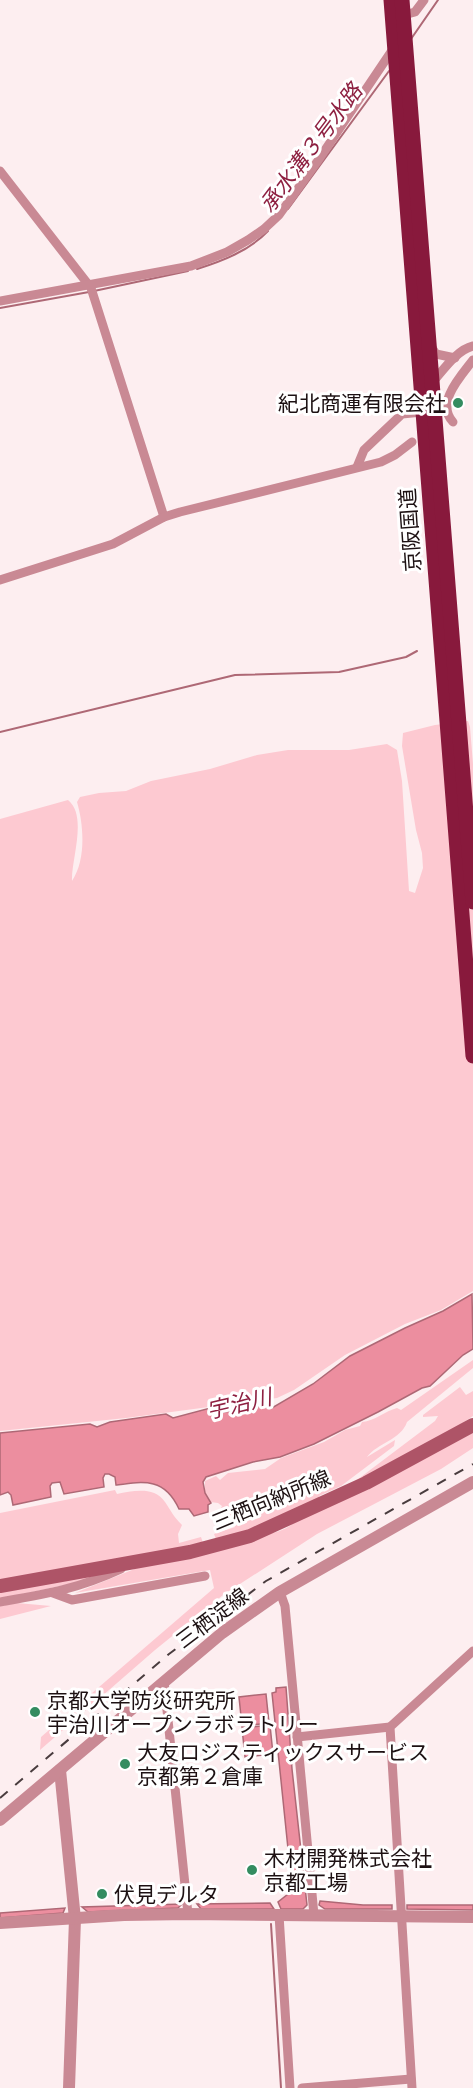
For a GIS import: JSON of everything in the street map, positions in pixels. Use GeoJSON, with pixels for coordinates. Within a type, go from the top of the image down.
{"type":"FeatureCollection","features":[{"type":"Feature","properties":{"kind":"highway","name":"京阪国道"},"geometry":{"type":"LineString","coordinates":[[391,0],[402,74],[422,412],[473,902]]}},
{"type":"Feature","properties":{"kind":"highway","name":"京阪国道"},"geometry":{"type":"LineString","coordinates":[[398,45],[403,8]]}},
{"type":"Feature","properties":{"kind":"highway","name":"京阪国道"},"geometry":{"type":"LineString","coordinates":[[402,74],[413,121],[473,1056]]}},
{"type":"Feature","properties":{"kind":"main road","name":"三栖向納所線"},"geometry":{"type":"LineString","coordinates":[[0,1586],[190,1552],[249,1536],[366,1483],[473,1425]]}},
{"type":"Feature","properties":{"kind":"street"},"geometry":{"type":"LineString","coordinates":[[403,8],[415,12],[424,0]]}},
{"type":"Feature","properties":{"kind":"street"},"geometry":{"type":"LineString","coordinates":[[0,301],[190,266],[227,252],[264,229],[279,215],[398,45]]}},
{"type":"Feature","properties":{"kind":"street"},"geometry":{"type":"LineString","coordinates":[[0,171],[90,286],[164,517]]}},
{"type":"Feature","properties":{"kind":"street"},"geometry":{"type":"LineString","coordinates":[[429,344],[436,354],[455,358]]}},
{"type":"Feature","properties":{"kind":"street"},"geometry":{"type":"LineString","coordinates":[[431,384],[455,358],[473,346]]}},
{"type":"Feature","properties":{"kind":"street"},"geometry":{"type":"LineString","coordinates":[[453,422],[449,417],[447,399],[473,360]]}},
{"type":"Feature","properties":{"kind":"street"},"geometry":{"type":"LineString","coordinates":[[357,467],[364,450],[402,414],[422,412]]}},
{"type":"Feature","properties":{"kind":"street"},"geometry":{"type":"LineString","coordinates":[[0,580],[113,544],[164,517],[381,462],[412,442]]}},
{"type":"Feature","properties":{"kind":"street","name":"三栖淀線"},"geometry":{"type":"LineString","coordinates":[[0,1820],[222,1633],[280,1592],[473,1482]]}},
{"type":"Feature","properties":{"kind":"street"},"geometry":{"type":"LineString","coordinates":[[0,1602],[81,1586],[133,1563]]}},
{"type":"Feature","properties":{"kind":"street"},"geometry":{"type":"LineString","coordinates":[[53,1593],[72,1600],[205,1576]]}},
{"type":"Feature","properties":{"kind":"street"},"geometry":{"type":"LineString","coordinates":[[280,1592],[285,1606],[313,1908]]}},
{"type":"Feature","properties":{"kind":"street"},"geometry":{"type":"LineString","coordinates":[[297,1737],[390,1727],[473,1651]]}},
{"type":"Feature","properties":{"kind":"street"},"geometry":{"type":"LineString","coordinates":[[164,1681],[188,1909]]}},
{"type":"Feature","properties":{"kind":"street"},"geometry":{"type":"LineString","coordinates":[[302,2088],[411,2083],[390,1727]]}},
{"type":"Feature","properties":{"kind":"street"},"geometry":{"type":"LineString","coordinates":[[60,1770],[75,1913],[69,2088]]}},
{"type":"Feature","properties":{"kind":"street"},"geometry":{"type":"LineString","coordinates":[[0,1923],[75,1913],[188,1909],[279,1916],[313,1908],[402,1916],[473,1917]]}},
{"type":"Feature","properties":{"kind":"street"},"geometry":{"type":"LineString","coordinates":[[279,1916],[290,2088]]}},
{"type":"Feature","properties":{"kind":"shaded area"},"geometry":{"type":"Polygon","coordinates":[[[468,721],[473,764],[473,1291],[441,1310],[405,1324],[345,1355],[294,1390],[277,1398],[126,1418],[0,1431],[0,819],[68,800],[74,807],[78,827],[72,881],[77,873],[82,853],[82,832],[77,802],[80,797],[126,791],[151,781],[210,769],[257,755],[288,750],[349,750],[387,744],[397,750],[402,781],[409,891],[415,893],[423,868],[422,853],[402,746],[403,733],[435,725],[468,721]]]}},
{"type":"Feature","properties":{"kind":"shaded area"},"geometry":{"type":"Polygon","coordinates":[[[472,1294],[473,1349],[463,1355],[430,1386],[314,1444],[280,1457],[253,1462],[206,1477],[203,1482],[205,1493],[211,1503],[208,1505],[208,1512],[194,1516],[189,1509],[179,1509],[161,1487],[145,1483],[116,1485],[115,1477],[109,1474],[105,1474],[103,1478],[104,1487],[64,1494],[60,1482],[52,1483],[51,1497],[13,1505],[8,1492],[0,1495],[0,1433],[90,1424],[97,1427],[110,1422],[166,1414],[173,1418],[214,1407],[219,1413],[261,1406],[272,1408],[313,1384],[350,1356],[443,1311],[472,1294]]]}},
{"type":"Feature","properties":{"kind":"shaded area"},"geometry":{"type":"Polygon","coordinates":[[[473,1360],[473,1368],[407,1422],[400,1433],[367,1457],[395,1440],[394,1446],[341,1486],[319,1496],[321,1502],[268,1525],[216,1539],[214,1534],[235,1527],[233,1522],[221,1522],[219,1512],[222,1506],[210,1502],[205,1493],[205,1481],[216,1476],[220,1480],[228,1473],[265,1469],[281,1458],[324,1442],[345,1430],[360,1426],[362,1422],[397,1408],[401,1410],[473,1360]]]}},
{"type":"Feature","properties":{"kind":"shaded area"},"geometry":{"type":"Polygon","coordinates":[[[460,1387],[466,1395],[473,1391],[473,1416],[443,1436],[337,1495],[435,1421],[438,1416],[423,1417],[423,1415],[460,1387]]]}},
{"type":"Feature","properties":{"kind":"shaded area"},"geometry":{"type":"Polygon","coordinates":[[[473,1429],[473,1448],[441,1469],[317,1534],[223,1595],[155,1650],[40,1750],[41,1737],[214,1588],[210,1570],[75,1593],[137,1568],[282,1530],[299,1518],[473,1429]]]}},
{"type":"Feature","properties":{"kind":"shaded area"},"geometry":{"type":"Polygon","coordinates":[[[115,1490],[117,1494],[143,1491],[160,1497],[182,1525],[178,1534],[179,1543],[201,1537],[203,1543],[0,1583],[0,1513],[115,1490]]]}},
{"type":"Feature","properties":{"kind":"shaded area"},"geometry":{"type":"Polygon","coordinates":[[[110,1570],[78,1582],[0,1599],[0,1591],[110,1570]]]}},
{"type":"Feature","properties":{"kind":"shaded area"},"geometry":{"type":"Polygon","coordinates":[[[17,1603],[51,1606],[0,1619],[0,1606],[17,1603]]]}},
{"type":"Feature","properties":{"kind":"shaded area"},"geometry":{"type":"Polygon","coordinates":[[[286,1687],[292,1769],[307,1905],[303,1909],[281,1909],[278,1902],[288,1894],[291,1878],[272,1693],[276,1692],[276,1688],[286,1687]]]}},
{"type":"Feature","properties":{"kind":"shaded area"},"geometry":{"type":"Polygon","coordinates":[[[266,1694],[269,1723],[242,1726],[239,1697],[266,1694]]]}},
{"type":"Feature","properties":{"kind":"shaded area"},"geometry":{"type":"Polygon","coordinates":[[[270,1725],[273,1754],[245,1757],[242,1728],[270,1725]]]}},
{"type":"Feature","properties":{"kind":"shaded area"},"geometry":{"type":"Polygon","coordinates":[[[320,1901],[392,1905],[392,1909],[325,1909],[319,1905],[320,1901]]]}},
{"type":"Feature","properties":{"kind":"shaded area"},"geometry":{"type":"Polygon","coordinates":[[[270,1903],[274,1909],[201,1909],[197,1904],[270,1903]]]}},
{"type":"Feature","properties":{"kind":"shaded area"},"geometry":{"type":"Polygon","coordinates":[[[182,1904],[178,1908],[88,1912],[82,1907],[182,1904]]]}},
{"type":"Feature","properties":{"kind":"shaded area"},"geometry":{"type":"Polygon","coordinates":[[[407,1905],[473,1905],[473,1910],[407,1909],[407,1905]]]}},
{"type":"Feature","properties":{"kind":"shaded area"},"geometry":{"type":"Polygon","coordinates":[[[65,1908],[63,1913],[0,1918],[0,1913],[65,1908]]]}},
{"type":"Feature","properties":{"kind":"waterway","name":"承水溝３号水路"},"geometry":{"type":"LineString","coordinates":[[411,39],[438,0]]}},
{"type":"Feature","properties":{"kind":"waterway","name":"承水溝３号水路"},"geometry":{"type":"LineString","coordinates":[[288,209],[389,71]]}},
{"type":"Feature","properties":{"kind":"waterway","name":"承水溝３号水路"},"geometry":{"type":"LineString","coordinates":[[197,269],[244,250],[268,231]]}},
{"type":"Feature","properties":{"kind":"waterway","name":"承水溝３号水路"},"geometry":{"type":"LineString","coordinates":[[94,291],[188,271]]}},
{"type":"Feature","properties":{"kind":"waterway","name":"承水溝３号水路"},"geometry":{"type":"LineString","coordinates":[[0,308],[89,292]]}},
{"type":"Feature","properties":{"kind":"waterway"},"geometry":{"type":"LineString","coordinates":[[0,732],[235,675],[339,672],[406,657],[417,651]]}},
{"type":"Feature","properties":{"kind":"waterway"},"geometry":{"type":"LineString","coordinates":[[271,1924],[281,2088]]}},
{"type":"Feature","properties":{"kind":"railway"},"geometry":{"type":"LineString","coordinates":[[0,1798],[169,1654],[266,1581],[473,1464]]}},
{"type":"Feature","properties":{"kind":"place","name":"紀北商運有限会社"},"geometry":{"type":"Point","coordinates":[458,403]}},
{"type":"Feature","properties":{"kind":"place","name":"京都大学防災研究所 宇治川オープンラボラトリー"},"geometry":{"type":"Point","coordinates":[35,1712]}},
{"type":"Feature","properties":{"kind":"place","name":"大友ロジスティックスサービス 京都第２倉庫"},"geometry":{"type":"Point","coordinates":[125,1764]}},
{"type":"Feature","properties":{"kind":"place","name":"木材開発株式会社 京都工場"},"geometry":{"type":"Point","coordinates":[252,1870]}},
{"type":"Feature","properties":{"kind":"place","name":"伏見デルタ"},"geometry":{"type":"Point","coordinates":[102,1894]}},
{"type":"Feature","properties":{"kind":"water label","name":"宇治川"},"geometry":{"type":"Point","coordinates":[239,1404]}}]}
